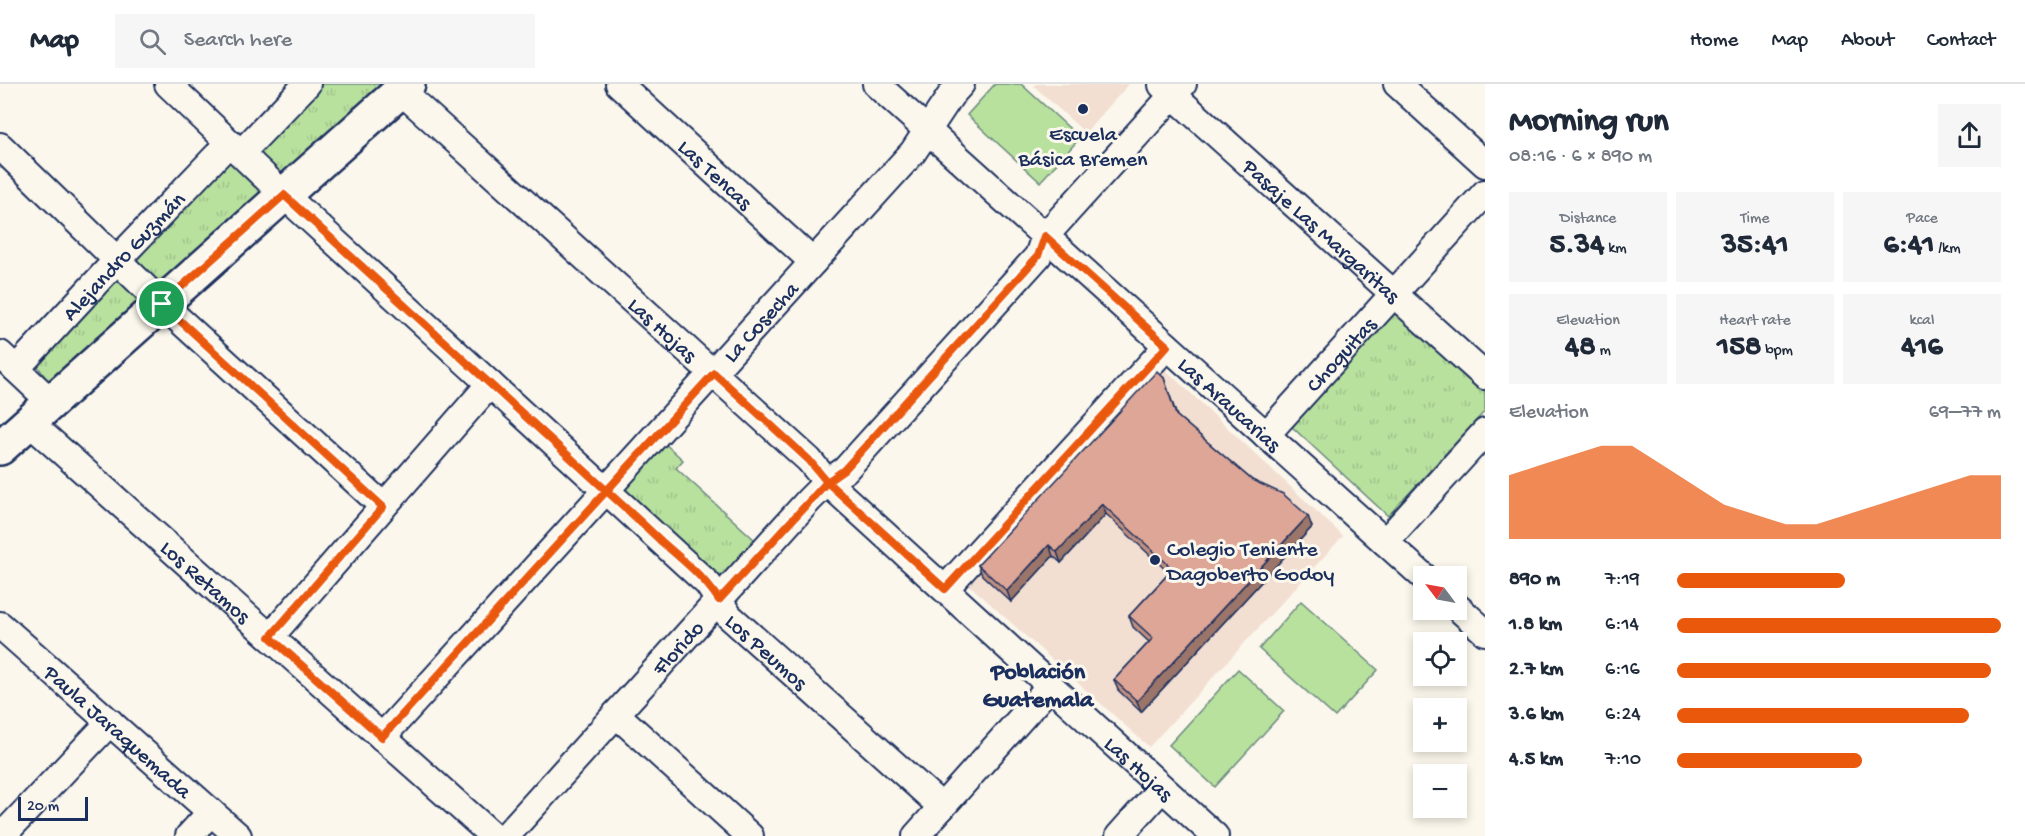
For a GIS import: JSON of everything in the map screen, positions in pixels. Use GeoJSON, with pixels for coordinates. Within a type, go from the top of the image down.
{"type":"FeatureCollection","features":[{"type":"Feature","properties":{"kind":"street","name":"Los Peumos"},"geometry":{"type":"LineString","coordinates":[[168,84],[284,195],[708,584],[729,616],[942,807]]}},
{"type":"Feature","properties":{"kind":"street","name":"Alejandro Guzmán"},"geometry":{"type":"LineString","coordinates":[[8,361],[235,148],[307,84]]}},
{"type":"Feature","properties":{"kind":"street","name":"Las Tencas"},"geometry":{"type":"LineString","coordinates":[[619,84],[813,262]]}},
{"type":"Feature","properties":{"kind":"street","name":"Las Araucarias"},"geometry":{"type":"LineString","coordinates":[[876,84],[1413,567]]}},
{"type":"Feature","properties":{"kind":"street","name":"La Cosecha"},"geometry":{"type":"LineString","coordinates":[[382,737],[913,152],[951,95],[961,84]]}},
{"type":"Feature","properties":{"kind":"street"},"geometry":{"type":"LineString","coordinates":[[1397,84],[1485,164]]}},
{"type":"Feature","properties":{"kind":"street"},"geometry":{"type":"LineString","coordinates":[[0,448],[405,88]]}},
{"type":"Feature","properties":{"kind":"street","name":"Las Hojas"},"geometry":{"type":"LineString","coordinates":[[405,88],[809,460],[827,482],[1215,836]]}},
{"type":"Feature","properties":{"kind":"street","name":"Florido"},"geometry":{"type":"LineString","coordinates":[[506,836],[827,482],[844,470],[1038,256],[1045,236],[1172,88]]}},
{"type":"Feature","properties":{"kind":"street","name":"Pasaje Las Margaritas"},"geometry":{"type":"LineString","coordinates":[[1172,88],[1485,376]]}},
{"type":"Feature","properties":{"kind":"street"},"geometry":{"type":"LineString","coordinates":[[0,146],[162,304],[383,507]]}},
{"type":"Feature","properties":{"kind":"street","name":"Choguitas"},"geometry":{"type":"LineString","coordinates":[[1266,435],[1485,193]]}},
{"type":"Feature","properties":{"kind":"street"},"geometry":{"type":"LineString","coordinates":[[945,589],[1167,346]]}},
{"type":"Feature","properties":{"kind":"street","name":"Los Retamos"},"geometry":{"type":"LineString","coordinates":[[8,361],[40,412],[270,637],[493,836]]}},
{"type":"Feature","properties":{"kind":"street"},"geometry":{"type":"LineString","coordinates":[[270,637],[490,384]]}},
{"type":"Feature","properties":{"kind":"street"},"geometry":{"type":"LineString","coordinates":[[1385,542],[1485,432]]}},
{"type":"Feature","properties":{"kind":"street"},"geometry":{"type":"LineString","coordinates":[[1467,616],[1485,632]]}},
{"type":"Feature","properties":{"kind":"street","name":"Paula Jaraquemada"},"geometry":{"type":"LineString","coordinates":[[3,633],[110,722],[238,836]]}},
{"type":"Feature","properties":{"kind":"street"},"geometry":{"type":"LineString","coordinates":[[916,836],[1050,686]]}},
{"type":"Feature","properties":{"kind":"street"},"geometry":{"type":"LineString","coordinates":[[616,714],[750,836]]}},
{"type":"Feature","properties":{"kind":"street"},"geometry":{"type":"LineString","coordinates":[[2,836],[110,722]]}},
{"type":"Feature","properties":{"kind":"street"},"geometry":{"type":"LineString","coordinates":[[1119,836],[1162,788]]}},
{"type":"Feature","properties":{"kind":"street"},"geometry":{"type":"LineString","coordinates":[[189,836],[211,812]]}},
{"type":"Feature","properties":{"kind":"shaded area","name":"Escuela Básica Bremen"},"geometry":{"type":"Polygon","coordinates":[[[1036,84],[1129,84],[1085,133],[1034,86],[1036,84]]]}},
{"type":"Feature","properties":{"kind":"shaded area","name":"Colegio Teniente Dagoberto Godoy"},"geometry":{"type":"Polygon","coordinates":[[[1165,369],[1343,536],[1149,747],[968,584],[1165,369]]]}},
{"type":"Feature","properties":{"kind":"green space"},"geometry":{"type":"Polygon","coordinates":[[[317,84],[382,84],[48,381],[34,361],[228,153],[317,84]]]}},
{"type":"Feature","properties":{"kind":"green space"},"geometry":{"type":"Polygon","coordinates":[[[995,84],[1021,84],[1080,138],[1040,182],[967,115],[995,84]]]}},
{"type":"Feature","properties":{"kind":"green space"},"geometry":{"type":"Polygon","coordinates":[[[1398,310],[1485,385],[1485,411],[1388,516],[1292,427],[1398,310]]]}},
{"type":"Feature","properties":{"kind":"green space"},"geometry":{"type":"Polygon","coordinates":[[[662,441],[683,460],[676,468],[756,541],[720,580],[619,488],[662,441]]]}},
{"type":"Feature","properties":{"kind":"green space"},"geometry":{"type":"Polygon","coordinates":[[[1301,601],[1378,670],[1335,717],[1259,649],[1301,601]]]}},
{"type":"Feature","properties":{"kind":"green space"},"geometry":{"type":"Polygon","coordinates":[[[1238,669],[1284,711],[1215,787],[1169,745],[1238,669]]]}},
{"type":"Feature","properties":{"kind":"building"},"geometry":{"type":"Polygon","coordinates":[[[1157,371],[1164,378],[1176,415],[1252,480],[1283,494],[1308,516],[1137,701],[1114,680],[1153,638],[1129,616],[1173,569],[1102,504],[1057,552],[1049,545],[1007,591],[978,565],[1157,371]]]}},
{"type":"Feature","properties":{"kind":"place","name":"Escuela Básica Bremen"},"geometry":{"type":"Point","coordinates":[1083,109]}},
{"type":"Feature","properties":{"kind":"place","name":"Colegio Teniente Dagoberto Godoy"},"geometry":{"type":"Point","coordinates":[1155,560]}},
{"type":"Feature","properties":{"kind":"district","name":"Población Guatemala"},"geometry":{"type":"Point","coordinates":[1038,684]}},
{"type":"Feature","properties":{"kind":"route"},"geometry":{"type":"LineString","coordinates":[[162,304],[284,195],[607,490],[708,584],[719,600],[827,482],[945,589],[1167,346],[1045,236],[1038,256],[844,470],[827,482],[809,460],[714,373],[607,490],[382,737],[270,637],[383,507],[162,304]]}}]}
